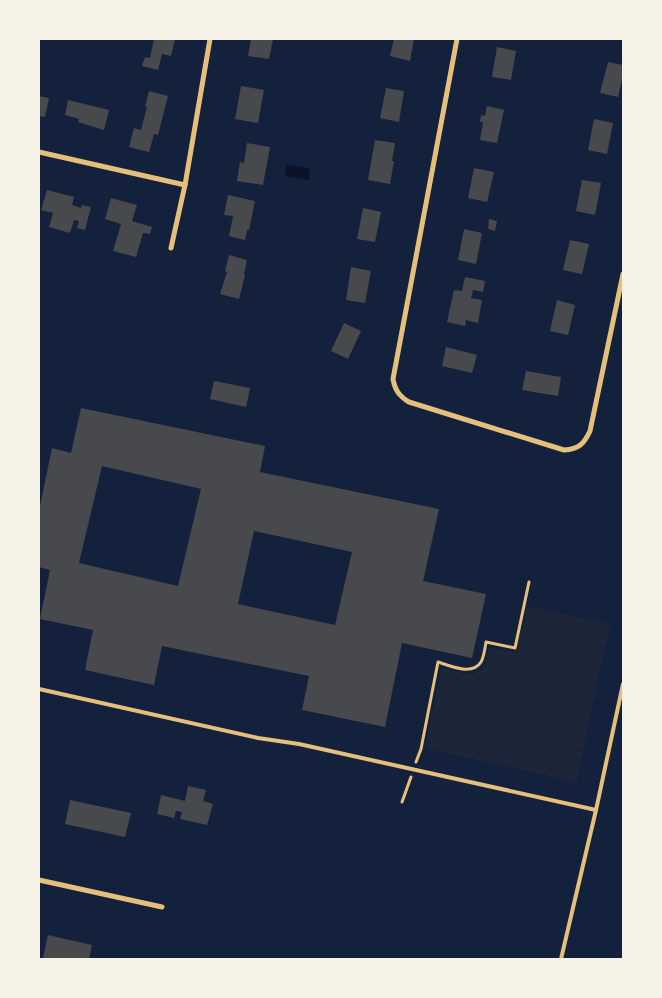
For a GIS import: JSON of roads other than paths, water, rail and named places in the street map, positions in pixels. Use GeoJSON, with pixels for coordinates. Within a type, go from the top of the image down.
{"type":"FeatureCollection","features":[{"type":"Feature","properties":{"kind":"street"},"geometry":{"type":"LineString","coordinates":[[171,248],[185,185],[210,39]]}},
{"type":"Feature","properties":{"kind":"street"},"geometry":{"type":"LineString","coordinates":[[457,39],[393,379],[395,389],[401,397],[409,402],[564,450],[574,450],[585,442],[590,431],[623,274]]}},
{"type":"Feature","properties":{"kind":"street"},"geometry":{"type":"LineString","coordinates":[[39,152],[185,185]]}},
{"type":"Feature","properties":{"kind":"street"},"geometry":{"type":"LineString","coordinates":[[39,880],[162,907]]}},
{"type":"Feature","properties":{"kind":"lane"},"geometry":{"type":"LineString","coordinates":[[561,959],[623,684]]}},
{"type":"Feature","properties":{"kind":"lane"},"geometry":{"type":"LineString","coordinates":[[39,689],[596,810]]}}]}
